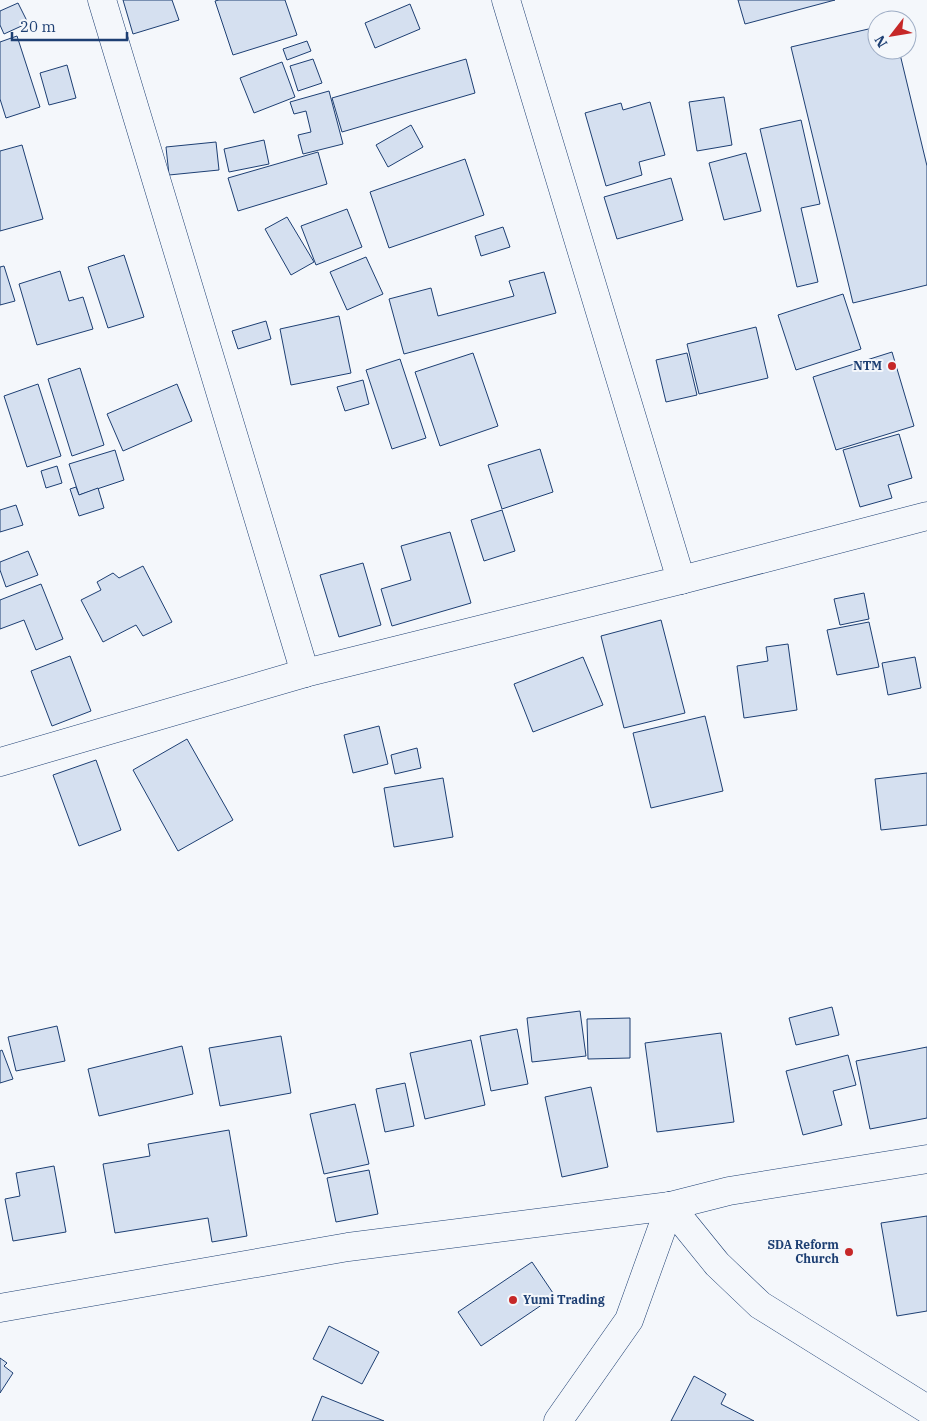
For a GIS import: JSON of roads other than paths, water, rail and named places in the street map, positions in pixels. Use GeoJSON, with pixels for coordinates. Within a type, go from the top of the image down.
{"type":"FeatureCollection","features":[{"type":"Feature","properties":{"kind":"street"},"geometry":{"type":"LineString","coordinates":[[102,0],[305,673]]}},
{"type":"Feature","properties":{"kind":"street"},"geometry":{"type":"LineString","coordinates":[[506,0],[681,580]]}},
{"type":"Feature","properties":{"kind":"street"},"geometry":{"type":"LineString","coordinates":[[0,762],[305,673],[681,580],[927,516]]}},
{"type":"Feature","properties":{"kind":"street"},"geometry":{"type":"LineString","coordinates":[[0,1308],[348,1247],[670,1206],[729,1191],[927,1159]]}},
{"type":"Feature","properties":{"kind":"street"},"geometry":{"type":"LineString","coordinates":[[670,1206],[717,1264],[760,1305],[927,1409]]}},
{"type":"Feature","properties":{"kind":"street"},"geometry":{"type":"LineString","coordinates":[[558,1421],[628,1320],[670,1206]]}},
{"type":"Feature","properties":{"kind":"place","name":"NTM"},"geometry":{"type":"Point","coordinates":[892,366]}},
{"type":"Feature","properties":{"kind":"place","name":"SDA Reform Church"},"geometry":{"type":"Point","coordinates":[849,1252]}},
{"type":"Feature","properties":{"kind":"place","name":"Yumi Trading"},"geometry":{"type":"Point","coordinates":[513,1300]}}]}
